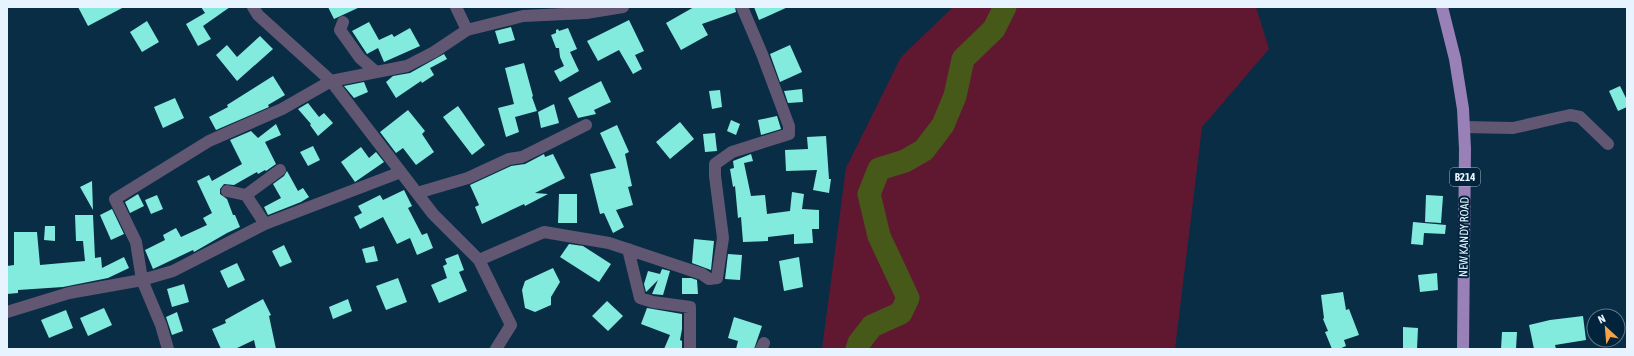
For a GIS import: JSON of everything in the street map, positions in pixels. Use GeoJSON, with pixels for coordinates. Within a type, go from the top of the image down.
{"type":"FeatureCollection","features":[{"type":"Feature","properties":{"kind":"main road","name":"NEW KANDY ROAD"},"geometry":{"type":"LineString","coordinates":[[1442,7],[1455,60],[1463,109],[1465,149],[1463,349]]}},
{"type":"Feature","properties":{"kind":"street"},"geometry":{"type":"LineString","coordinates":[[253,7],[258,15],[331,81],[433,214],[479,260],[512,325],[496,349]]}},
{"type":"Feature","properties":{"kind":"street"},"geometry":{"type":"LineString","coordinates":[[456,7],[467,30]]}},
{"type":"Feature","properties":{"kind":"street"},"geometry":{"type":"LineString","coordinates":[[168,349],[142,280],[136,242],[115,199],[209,141],[282,109],[331,81],[407,66],[434,52],[467,30],[524,16],[586,13],[623,7]]}},
{"type":"Feature","properties":{"kind":"street"},"geometry":{"type":"LineString","coordinates":[[479,260],[544,232],[610,243],[702,274],[709,279],[717,278],[723,238],[715,176],[715,164],[732,152],[789,134],[786,118],[742,7]]}},
{"type":"Feature","properties":{"kind":"street"},"geometry":{"type":"LineString","coordinates":[[343,22],[340,30],[360,58],[376,72]]}},
{"type":"Feature","properties":{"kind":"street"},"geometry":{"type":"LineString","coordinates":[[1464,127],[1513,128],[1570,115],[1580,117],[1608,144]]}},
{"type":"Feature","properties":{"kind":"street"},"geometry":{"type":"LineString","coordinates":[[417,193],[468,178],[510,159],[522,157],[586,125]]}},
{"type":"Feature","properties":{"kind":"street"},"geometry":{"type":"LineString","coordinates":[[246,195],[280,170]]}},
{"type":"Feature","properties":{"kind":"street"},"geometry":{"type":"LineString","coordinates":[[7,312],[69,294],[142,280],[173,271],[265,224],[401,172]]}},
{"type":"Feature","properties":{"kind":"street"},"geometry":{"type":"LineString","coordinates":[[227,191],[246,195],[265,224]]}},
{"type":"Feature","properties":{"kind":"street"},"geometry":{"type":"LineString","coordinates":[[628,249],[640,298],[653,302],[690,307],[690,349]]}},
{"type":"Feature","properties":{"kind":"shaded area"},"geometry":{"type":"Polygon","coordinates":[[[953,7],[1256,7],[1269,49],[1202,127],[1175,349],[822,349],[846,168],[901,57],[953,7]]]}},
{"type":"Feature","properties":{"kind":"building"},"geometry":{"type":"Polygon","coordinates":[[[78,7],[124,7],[88,26],[78,7]]]}},
{"type":"Feature","properties":{"kind":"building"},"geometry":{"type":"Polygon","coordinates":[[[201,7],[230,7],[203,26],[211,39],[198,46],[186,24],[205,13],[201,7]]]}},
{"type":"Feature","properties":{"kind":"building"},"geometry":{"type":"Polygon","coordinates":[[[328,7],[360,7],[334,19],[328,7]]]}},
{"type":"Feature","properties":{"kind":"building"},"geometry":{"type":"Polygon","coordinates":[[[694,7],[735,7],[736,12],[702,24],[708,35],[681,50],[666,23],[694,7]]]}},
{"type":"Feature","properties":{"kind":"building"},"geometry":{"type":"Polygon","coordinates":[[[754,7],[788,7],[759,20],[754,7]]]}},
{"type":"Feature","properties":{"kind":"building"},"geometry":{"type":"Polygon","coordinates":[[[629,20],[644,51],[635,55],[642,69],[633,74],[619,50],[598,61],[587,41],[629,20]]]}},
{"type":"Feature","properties":{"kind":"building"},"geometry":{"type":"Polygon","coordinates":[[[147,21],[159,42],[142,52],[130,32],[147,21]]]}},
{"type":"Feature","properties":{"kind":"building"},"geometry":{"type":"Polygon","coordinates":[[[369,22],[379,40],[392,34],[394,37],[410,28],[420,46],[384,62],[378,48],[367,54],[352,31],[369,22]]]}},
{"type":"Feature","properties":{"kind":"building"},"geometry":{"type":"Polygon","coordinates":[[[511,27],[515,40],[499,44],[495,31],[511,27]]]}},
{"type":"Feature","properties":{"kind":"building"},"geometry":{"type":"Polygon","coordinates":[[[568,28],[577,49],[570,52],[579,71],[560,82],[554,71],[564,66],[560,57],[559,48],[556,48],[551,35],[556,33],[556,30],[558,29],[559,31],[568,28]]]}},
{"type":"Feature","properties":{"kind":"building"},"geometry":{"type":"Polygon","coordinates":[[[260,36],[273,49],[237,81],[216,55],[227,45],[237,57],[260,36]]]}},
{"type":"Feature","properties":{"kind":"building"},"geometry":{"type":"Polygon","coordinates":[[[790,45],[802,72],[780,82],[770,54],[790,45]]]}},
{"type":"Feature","properties":{"kind":"building"},"geometry":{"type":"Polygon","coordinates":[[[444,54],[447,59],[430,68],[434,75],[422,83],[421,81],[396,98],[386,82],[393,76],[410,73],[444,54]]]}},
{"type":"Feature","properties":{"kind":"building"},"geometry":{"type":"Polygon","coordinates":[[[524,63],[537,111],[515,117],[519,132],[506,137],[498,108],[514,104],[505,68],[524,63]]]}},
{"type":"Feature","properties":{"kind":"building"},"geometry":{"type":"Polygon","coordinates":[[[273,76],[285,95],[268,105],[269,107],[216,130],[209,117],[228,107],[227,105],[273,76]]]}},
{"type":"Feature","properties":{"kind":"building"},"geometry":{"type":"Polygon","coordinates":[[[601,81],[611,102],[594,110],[596,114],[578,118],[568,98],[601,81]]]}},
{"type":"Feature","properties":{"kind":"building"},"geometry":{"type":"Polygon","coordinates":[[[364,82],[368,92],[354,98],[344,86],[364,82]]]}},
{"type":"Feature","properties":{"kind":"building"},"geometry":{"type":"Polygon","coordinates":[[[1620,86],[1627,100],[1627,107],[1618,111],[1609,91],[1620,86]]]}},
{"type":"Feature","properties":{"kind":"building"},"geometry":{"type":"Polygon","coordinates":[[[802,89],[803,102],[788,103],[784,91],[802,89]]]}},
{"type":"Feature","properties":{"kind":"building"},"geometry":{"type":"Polygon","coordinates":[[[720,90],[722,107],[712,109],[709,91],[720,90]]]}},
{"type":"Feature","properties":{"kind":"building"},"geometry":{"type":"Polygon","coordinates":[[[175,98],[184,118],[163,128],[154,107],[175,98]]]}},
{"type":"Feature","properties":{"kind":"building"},"geometry":{"type":"Polygon","coordinates":[[[308,103],[319,117],[324,113],[333,123],[318,136],[310,125],[311,124],[298,109],[308,103]]]}},
{"type":"Feature","properties":{"kind":"building"},"geometry":{"type":"Polygon","coordinates":[[[554,104],[559,123],[541,128],[538,112],[554,104]]]}},
{"type":"Feature","properties":{"kind":"building"},"geometry":{"type":"Polygon","coordinates":[[[458,106],[485,145],[472,155],[443,117],[458,106]]]}},
{"type":"Feature","properties":{"kind":"building"},"geometry":{"type":"Polygon","coordinates":[[[408,110],[425,131],[422,134],[434,152],[416,165],[403,148],[396,153],[380,132],[408,110]]]}},
{"type":"Feature","properties":{"kind":"building"},"geometry":{"type":"Polygon","coordinates":[[[777,116],[781,129],[761,135],[758,120],[777,116]]]}},
{"type":"Feature","properties":{"kind":"building"},"geometry":{"type":"Polygon","coordinates":[[[731,120],[740,124],[736,135],[727,131],[731,120]]]}},
{"type":"Feature","properties":{"kind":"building"},"geometry":{"type":"Polygon","coordinates":[[[680,122],[694,139],[670,159],[656,142],[680,122]]]}},
{"type":"Feature","properties":{"kind":"building"},"geometry":{"type":"Polygon","coordinates":[[[276,124],[281,135],[265,142],[276,164],[266,171],[265,170],[258,174],[257,172],[234,185],[224,184],[220,189],[220,194],[227,199],[233,215],[235,215],[240,227],[194,252],[193,250],[153,269],[145,250],[165,240],[163,235],[176,228],[181,237],[207,225],[203,218],[212,213],[197,181],[209,175],[212,181],[242,164],[230,140],[251,131],[258,138],[276,124]]]}},
{"type":"Feature","properties":{"kind":"building"},"geometry":{"type":"Polygon","coordinates":[[[617,125],[629,152],[625,154],[632,186],[628,187],[633,205],[616,210],[624,227],[613,233],[604,213],[600,214],[590,174],[616,168],[600,133],[617,125]]]}},
{"type":"Feature","properties":{"kind":"building"},"geometry":{"type":"Polygon","coordinates":[[[715,133],[717,151],[705,152],[703,134],[715,133]]]}},
{"type":"Feature","properties":{"kind":"building"},"geometry":{"type":"Polygon","coordinates":[[[826,136],[829,179],[831,179],[829,193],[813,190],[817,170],[786,171],[785,150],[808,149],[807,137],[826,136]]]}},
{"type":"Feature","properties":{"kind":"building"},"geometry":{"type":"Polygon","coordinates":[[[313,146],[320,160],[308,166],[300,152],[313,146]]]}},
{"type":"Feature","properties":{"kind":"building"},"geometry":{"type":"Polygon","coordinates":[[[361,147],[369,158],[376,152],[384,162],[355,182],[341,162],[361,147]]]}},
{"type":"Feature","properties":{"kind":"building"},"geometry":{"type":"Polygon","coordinates":[[[544,154],[545,157],[553,154],[565,178],[535,193],[548,194],[525,206],[524,204],[482,224],[475,207],[479,205],[470,185],[511,166],[525,164],[544,154]]]}},
{"type":"Feature","properties":{"kind":"building"},"geometry":{"type":"Polygon","coordinates":[[[751,154],[753,161],[744,163],[751,196],[765,195],[767,214],[790,211],[792,192],[804,194],[802,209],[819,210],[819,229],[812,229],[813,243],[794,244],[794,234],[768,237],[768,241],[743,242],[741,217],[738,218],[735,186],[733,187],[730,169],[734,168],[733,161],[751,154]]]}},
{"type":"Feature","properties":{"kind":"building"},"geometry":{"type":"Polygon","coordinates":[[[287,171],[298,191],[303,188],[309,197],[301,202],[268,215],[264,207],[281,198],[273,184],[284,176],[287,171]]]}},
{"type":"Feature","properties":{"kind":"building"},"geometry":{"type":"Polygon","coordinates":[[[92,181],[93,210],[80,187],[92,181]]]}},
{"type":"Feature","properties":{"kind":"building"},"geometry":{"type":"Polygon","coordinates":[[[404,190],[412,206],[408,208],[422,235],[427,233],[433,248],[417,255],[410,238],[397,244],[383,217],[360,229],[354,217],[362,213],[358,206],[380,195],[383,200],[404,190]]]}},
{"type":"Feature","properties":{"kind":"building"},"geometry":{"type":"Polygon","coordinates":[[[138,194],[144,206],[130,213],[125,202],[138,194]]]}},
{"type":"Feature","properties":{"kind":"building"},"geometry":{"type":"Polygon","coordinates":[[[559,194],[577,194],[577,223],[558,223],[559,194]]]}},
{"type":"Feature","properties":{"kind":"building"},"geometry":{"type":"Polygon","coordinates":[[[157,195],[163,209],[151,214],[145,200],[157,195]]]}},
{"type":"Feature","properties":{"kind":"building"},"geometry":{"type":"Polygon","coordinates":[[[1426,195],[1443,196],[1441,223],[1425,222],[1426,195]]]}},
{"type":"Feature","properties":{"kind":"building"},"geometry":{"type":"Polygon","coordinates":[[[112,209],[124,234],[111,240],[100,215],[112,209]]]}},
{"type":"Feature","properties":{"kind":"building"},"geometry":{"type":"Polygon","coordinates":[[[75,215],[93,215],[95,258],[101,257],[102,268],[124,257],[129,268],[108,278],[63,287],[18,290],[18,293],[7,294],[7,266],[14,265],[14,232],[37,232],[40,265],[85,261],[83,241],[76,241],[75,215]]]}},
{"type":"Feature","properties":{"kind":"building"},"geometry":{"type":"Polygon","coordinates":[[[1413,222],[1446,225],[1445,234],[1424,233],[1423,245],[1411,244],[1413,222]]]}},
{"type":"Feature","properties":{"kind":"building"},"geometry":{"type":"Polygon","coordinates":[[[45,226],[55,226],[55,241],[44,240],[45,226]]]}},
{"type":"Feature","properties":{"kind":"building"},"geometry":{"type":"Polygon","coordinates":[[[694,239],[714,241],[711,270],[692,263],[694,239]]]}},
{"type":"Feature","properties":{"kind":"building"},"geometry":{"type":"Polygon","coordinates":[[[569,244],[583,246],[611,264],[599,282],[560,257],[569,244]]]}},
{"type":"Feature","properties":{"kind":"building"},"geometry":{"type":"Polygon","coordinates":[[[284,245],[292,262],[280,267],[272,251],[284,245]]]}},
{"type":"Feature","properties":{"kind":"building"},"geometry":{"type":"Polygon","coordinates":[[[374,246],[378,261],[366,263],[362,249],[374,246]]]}},
{"type":"Feature","properties":{"kind":"building"},"geometry":{"type":"Polygon","coordinates":[[[458,254],[464,270],[459,272],[467,291],[439,303],[431,285],[447,278],[443,266],[447,264],[445,259],[458,254]]]}},
{"type":"Feature","properties":{"kind":"building"},"geometry":{"type":"Polygon","coordinates":[[[728,254],[742,255],[740,280],[725,279],[728,254]]]}},
{"type":"Feature","properties":{"kind":"building"},"geometry":{"type":"Polygon","coordinates":[[[799,257],[803,287],[784,291],[779,261],[799,257]]]}},
{"type":"Feature","properties":{"kind":"building"},"geometry":{"type":"Polygon","coordinates":[[[237,263],[245,280],[228,288],[220,271],[237,263]]]}},
{"type":"Feature","properties":{"kind":"building"},"geometry":{"type":"Polygon","coordinates":[[[553,268],[560,282],[551,297],[551,305],[535,312],[525,308],[522,290],[525,281],[553,268]]]}},
{"type":"Feature","properties":{"kind":"building"},"geometry":{"type":"Polygon","coordinates":[[[662,269],[670,271],[663,295],[652,294],[658,280],[646,292],[644,284],[648,271],[660,274],[662,269]]]}},
{"type":"Feature","properties":{"kind":"building"},"geometry":{"type":"Polygon","coordinates":[[[1437,273],[1438,290],[1420,292],[1418,275],[1437,273]]]}},
{"type":"Feature","properties":{"kind":"building"},"geometry":{"type":"Polygon","coordinates":[[[398,278],[407,302],[386,310],[376,286],[398,278]]]}},
{"type":"Feature","properties":{"kind":"building"},"geometry":{"type":"Polygon","coordinates":[[[682,278],[697,280],[698,294],[682,294],[682,278]]]}},
{"type":"Feature","properties":{"kind":"building"},"geometry":{"type":"Polygon","coordinates":[[[184,284],[189,302],[172,307],[167,289],[184,284]]]}},
{"type":"Feature","properties":{"kind":"building"},"geometry":{"type":"Polygon","coordinates":[[[1343,292],[1346,310],[1349,309],[1359,335],[1344,340],[1346,346],[1339,349],[1332,349],[1325,332],[1328,331],[1323,319],[1321,295],[1343,292]]]}},
{"type":"Feature","properties":{"kind":"building"},"geometry":{"type":"Polygon","coordinates":[[[263,299],[271,315],[269,316],[276,349],[256,349],[254,340],[235,349],[221,349],[212,329],[226,323],[225,320],[263,299]]]}},
{"type":"Feature","properties":{"kind":"building"},"geometry":{"type":"Polygon","coordinates":[[[348,299],[352,311],[333,319],[329,307],[348,299]]]}},
{"type":"Feature","properties":{"kind":"building"},"geometry":{"type":"Polygon","coordinates":[[[607,301],[623,316],[608,331],[592,316],[607,301]]]}},
{"type":"Feature","properties":{"kind":"building"},"geometry":{"type":"Polygon","coordinates":[[[104,308],[112,325],[88,336],[80,318],[104,308]]]}},
{"type":"Feature","properties":{"kind":"building"},"geometry":{"type":"Polygon","coordinates":[[[647,308],[682,314],[680,340],[682,341],[682,349],[664,349],[670,335],[641,324],[647,308]]]}},
{"type":"Feature","properties":{"kind":"building"},"geometry":{"type":"Polygon","coordinates":[[[66,310],[73,328],[49,338],[41,320],[66,310]]]}},
{"type":"Feature","properties":{"kind":"building"},"geometry":{"type":"Polygon","coordinates":[[[177,312],[183,331],[172,335],[166,317],[177,312]]]}},
{"type":"Feature","properties":{"kind":"building"},"geometry":{"type":"Polygon","coordinates":[[[1583,316],[1586,340],[1555,345],[1556,349],[1534,349],[1529,325],[1550,320],[1583,316]]]}},
{"type":"Feature","properties":{"kind":"building"},"geometry":{"type":"Polygon","coordinates":[[[734,317],[762,326],[754,349],[736,349],[738,341],[728,338],[734,317]]]}},
{"type":"Feature","properties":{"kind":"building"},"geometry":{"type":"Polygon","coordinates":[[[1403,327],[1418,328],[1417,349],[1403,349],[1403,327]]]}},
{"type":"Feature","properties":{"kind":"building"},"geometry":{"type":"Polygon","coordinates":[[[1502,332],[1517,332],[1516,349],[1501,349],[1502,332]]]}},
{"type":"Feature","properties":{"kind":"waterway"},"geometry":{"type":"LineString","coordinates":[[857,349],[859,343],[872,326],[901,313],[908,298],[879,236],[869,194],[879,169],[905,161],[924,150],[943,125],[955,96],[963,59],[994,29],[1005,7]]}}]}
